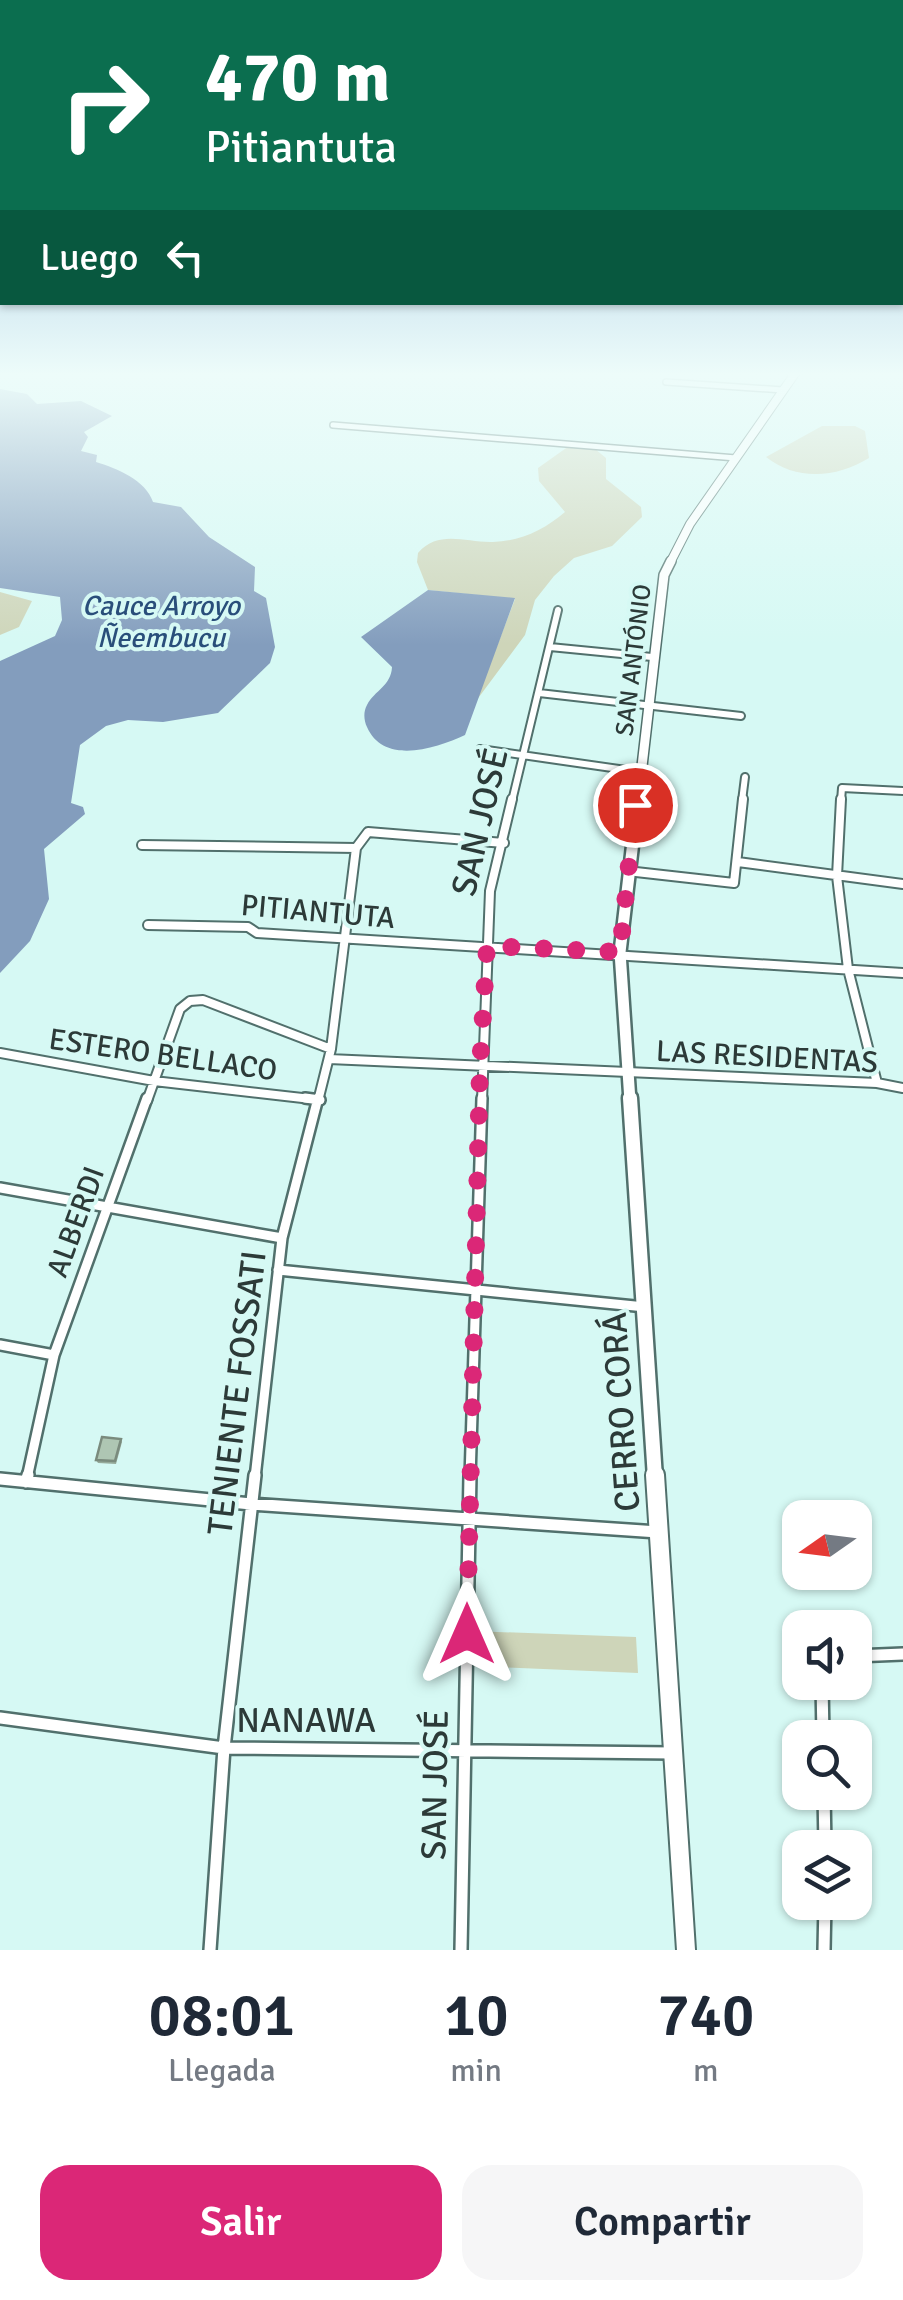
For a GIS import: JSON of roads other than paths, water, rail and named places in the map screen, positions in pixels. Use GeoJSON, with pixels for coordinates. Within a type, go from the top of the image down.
{"type":"FeatureCollection","features":[{"type":"Feature","properties":{"kind":"street","name":"SAN ANTÓNIO"},"geometry":{"type":"LineString","coordinates":[[626,871],[652,657],[668,563],[733,463]]}},
{"type":"Feature","properties":{"kind":"street","name":"SAN JOSÉ"},"geometry":{"type":"LineString","coordinates":[[462,1950],[474,1290],[490,891],[526,755],[558,610]]}},
{"type":"Feature","properties":{"kind":"street"},"geometry":{"type":"LineString","coordinates":[[550,647],[652,657]]}},
{"type":"Feature","properties":{"kind":"street"},"geometry":{"type":"LineString","coordinates":[[539,693],[741,716]]}},
{"type":"Feature","properties":{"kind":"street"},"geometry":{"type":"LineString","coordinates":[[480,749],[640,772]]}},
{"type":"Feature","properties":{"kind":"street"},"geometry":{"type":"LineString","coordinates":[[626,871],[734,883],[746,777]]}},
{"type":"Feature","properties":{"kind":"street"},"geometry":{"type":"LineString","coordinates":[[877,1083],[848,968],[837,876],[844,785],[903,791]]}},
{"type":"Feature","properties":{"kind":"street"},"geometry":{"type":"LineString","coordinates":[[142,844],[356,848],[368,832],[504,843]]}},
{"type":"Feature","properties":{"kind":"street","name":"TENIENTE FOSSATI"},"geometry":{"type":"LineString","coordinates":[[210,1950],[224,1748],[282,1238],[330,1054],[356,848]]}},
{"type":"Feature","properties":{"kind":"street"},"geometry":{"type":"LineString","coordinates":[[738,862],[903,884]]}},
{"type":"Feature","properties":{"kind":"street","name":"CERRO CORÁ"},"geometry":{"type":"LineString","coordinates":[[626,871],[620,952],[686,1950]]}},
{"type":"Feature","properties":{"kind":"street","name":"PITIANTUTA"},"geometry":{"type":"LineString","coordinates":[[148,926],[248,927],[257,933],[346,941],[620,952],[903,972]]}},
{"type":"Feature","properties":{"kind":"street","name":"LAS RESIDENTAS"},"geometry":{"type":"LineString","coordinates":[[203,1000],[330,1054],[480,1066],[877,1083],[903,1088]]}},
{"type":"Feature","properties":{"kind":"street","name":"ALBERDI"},"geometry":{"type":"LineString","coordinates":[[26,1482],[54,1355],[180,1009],[190,1001],[203,1000]]}},
{"type":"Feature","properties":{"kind":"street","name":"ESTERO BELLACO"},"geometry":{"type":"LineString","coordinates":[[0,1053],[154,1080],[320,1100]]}},
{"type":"Feature","properties":{"kind":"street"},"geometry":{"type":"LineString","coordinates":[[0,1188],[282,1238]]}},
{"type":"Feature","properties":{"kind":"street"},"geometry":{"type":"LineString","coordinates":[[278,1270],[645,1307]]}},
{"type":"Feature","properties":{"kind":"street"},"geometry":{"type":"LineString","coordinates":[[0,1345],[54,1355]]}},
{"type":"Feature","properties":{"kind":"street"},"geometry":{"type":"LineString","coordinates":[[0,1479],[251,1504],[659,1532]]}},
{"type":"Feature","properties":{"kind":"street"},"geometry":{"type":"LineString","coordinates":[[872,1655],[903,1654]]}},
{"type":"Feature","properties":{"kind":"street","name":"NANAWA"},"geometry":{"type":"LineString","coordinates":[[0,1718],[224,1748],[673,1753]]}},
{"type":"Feature","properties":{"kind":"street"},"geometry":{"type":"LineString","coordinates":[[824,1920],[824,1950]]}},
{"type":"Feature","properties":{"kind":"water","name":"Cauce Arroyo Ñeembucu"},"geometry":{"type":"Polygon","coordinates":[[[0,463],[99,463],[137,481],[153,502],[181,507],[209,537],[255,567],[254,591],[266,598],[275,647],[270,663],[218,713],[163,722],[128,720],[106,726],[80,745],[71,803],[83,807],[85,814],[44,849],[49,899],[30,941],[0,973],[0,661],[55,636],[62,620],[60,597],[0,588],[0,463]]]}},
{"type":"Feature","properties":{"kind":"water"},"geometry":{"type":"Polygon","coordinates":[[[428,590],[515,598],[465,735],[440,745],[398,750],[375,739],[366,725],[366,708],[389,679],[392,667],[361,637],[428,590]]]}}]}
